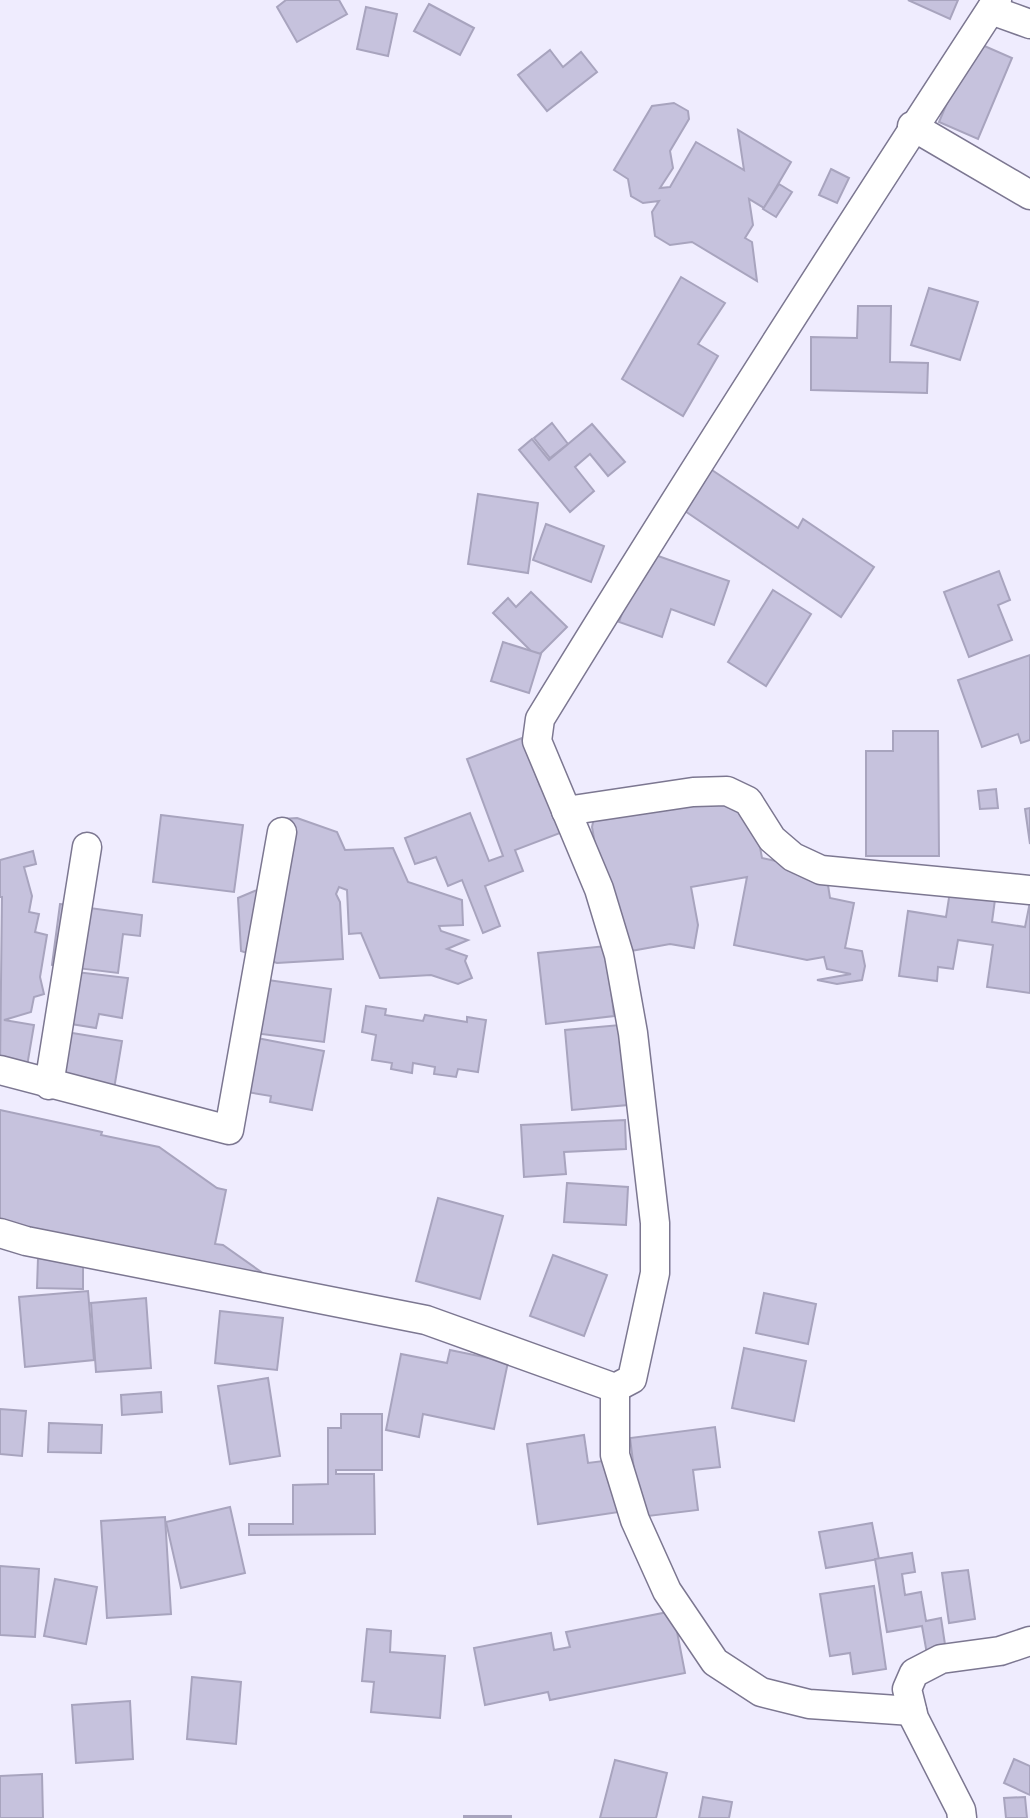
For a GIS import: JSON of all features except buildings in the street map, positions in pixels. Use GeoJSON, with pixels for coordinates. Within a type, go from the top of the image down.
{"type":"FeatureCollection","features":[{"type":"Feature","properties":{"kind":"street"},"geometry":{"type":"LineString","coordinates":[[0,1233],[26,1241],[426,1320],[615,1388],[632,1379],[655,1273],[655,1223],[633,1033],[619,955],[599,889],[537,741],[540,719],[707,448],[912,126],[994,5],[1030,24]]}},
{"type":"Feature","properties":{"kind":"street"},"geometry":{"type":"LineString","coordinates":[[912,126],[1030,195]]}},
{"type":"Feature","properties":{"kind":"street"},"geometry":{"type":"LineString","coordinates":[[566,811],[693,792],[727,791],[748,801],[772,839],[793,857],[821,870],[1030,890]]}},
{"type":"Feature","properties":{"kind":"street"},"geometry":{"type":"LineString","coordinates":[[0,1070],[229,1130],[282,832]]}},
{"type":"Feature","properties":{"kind":"street"},"geometry":{"type":"LineString","coordinates":[[49,1085],[87,847]]}},
{"type":"Feature","properties":{"kind":"street"},"geometry":{"type":"LineString","coordinates":[[615,1388],[615,1455],[635,1520],[667,1591],[715,1662],[761,1692],[809,1704],[912,1711]]}},
{"type":"Feature","properties":{"kind":"street"},"geometry":{"type":"LineString","coordinates":[[962,1818],[961,1810],[912,1711],[907,1689],[914,1673],[941,1659],[1000,1651],[1030,1641]]}}]}
